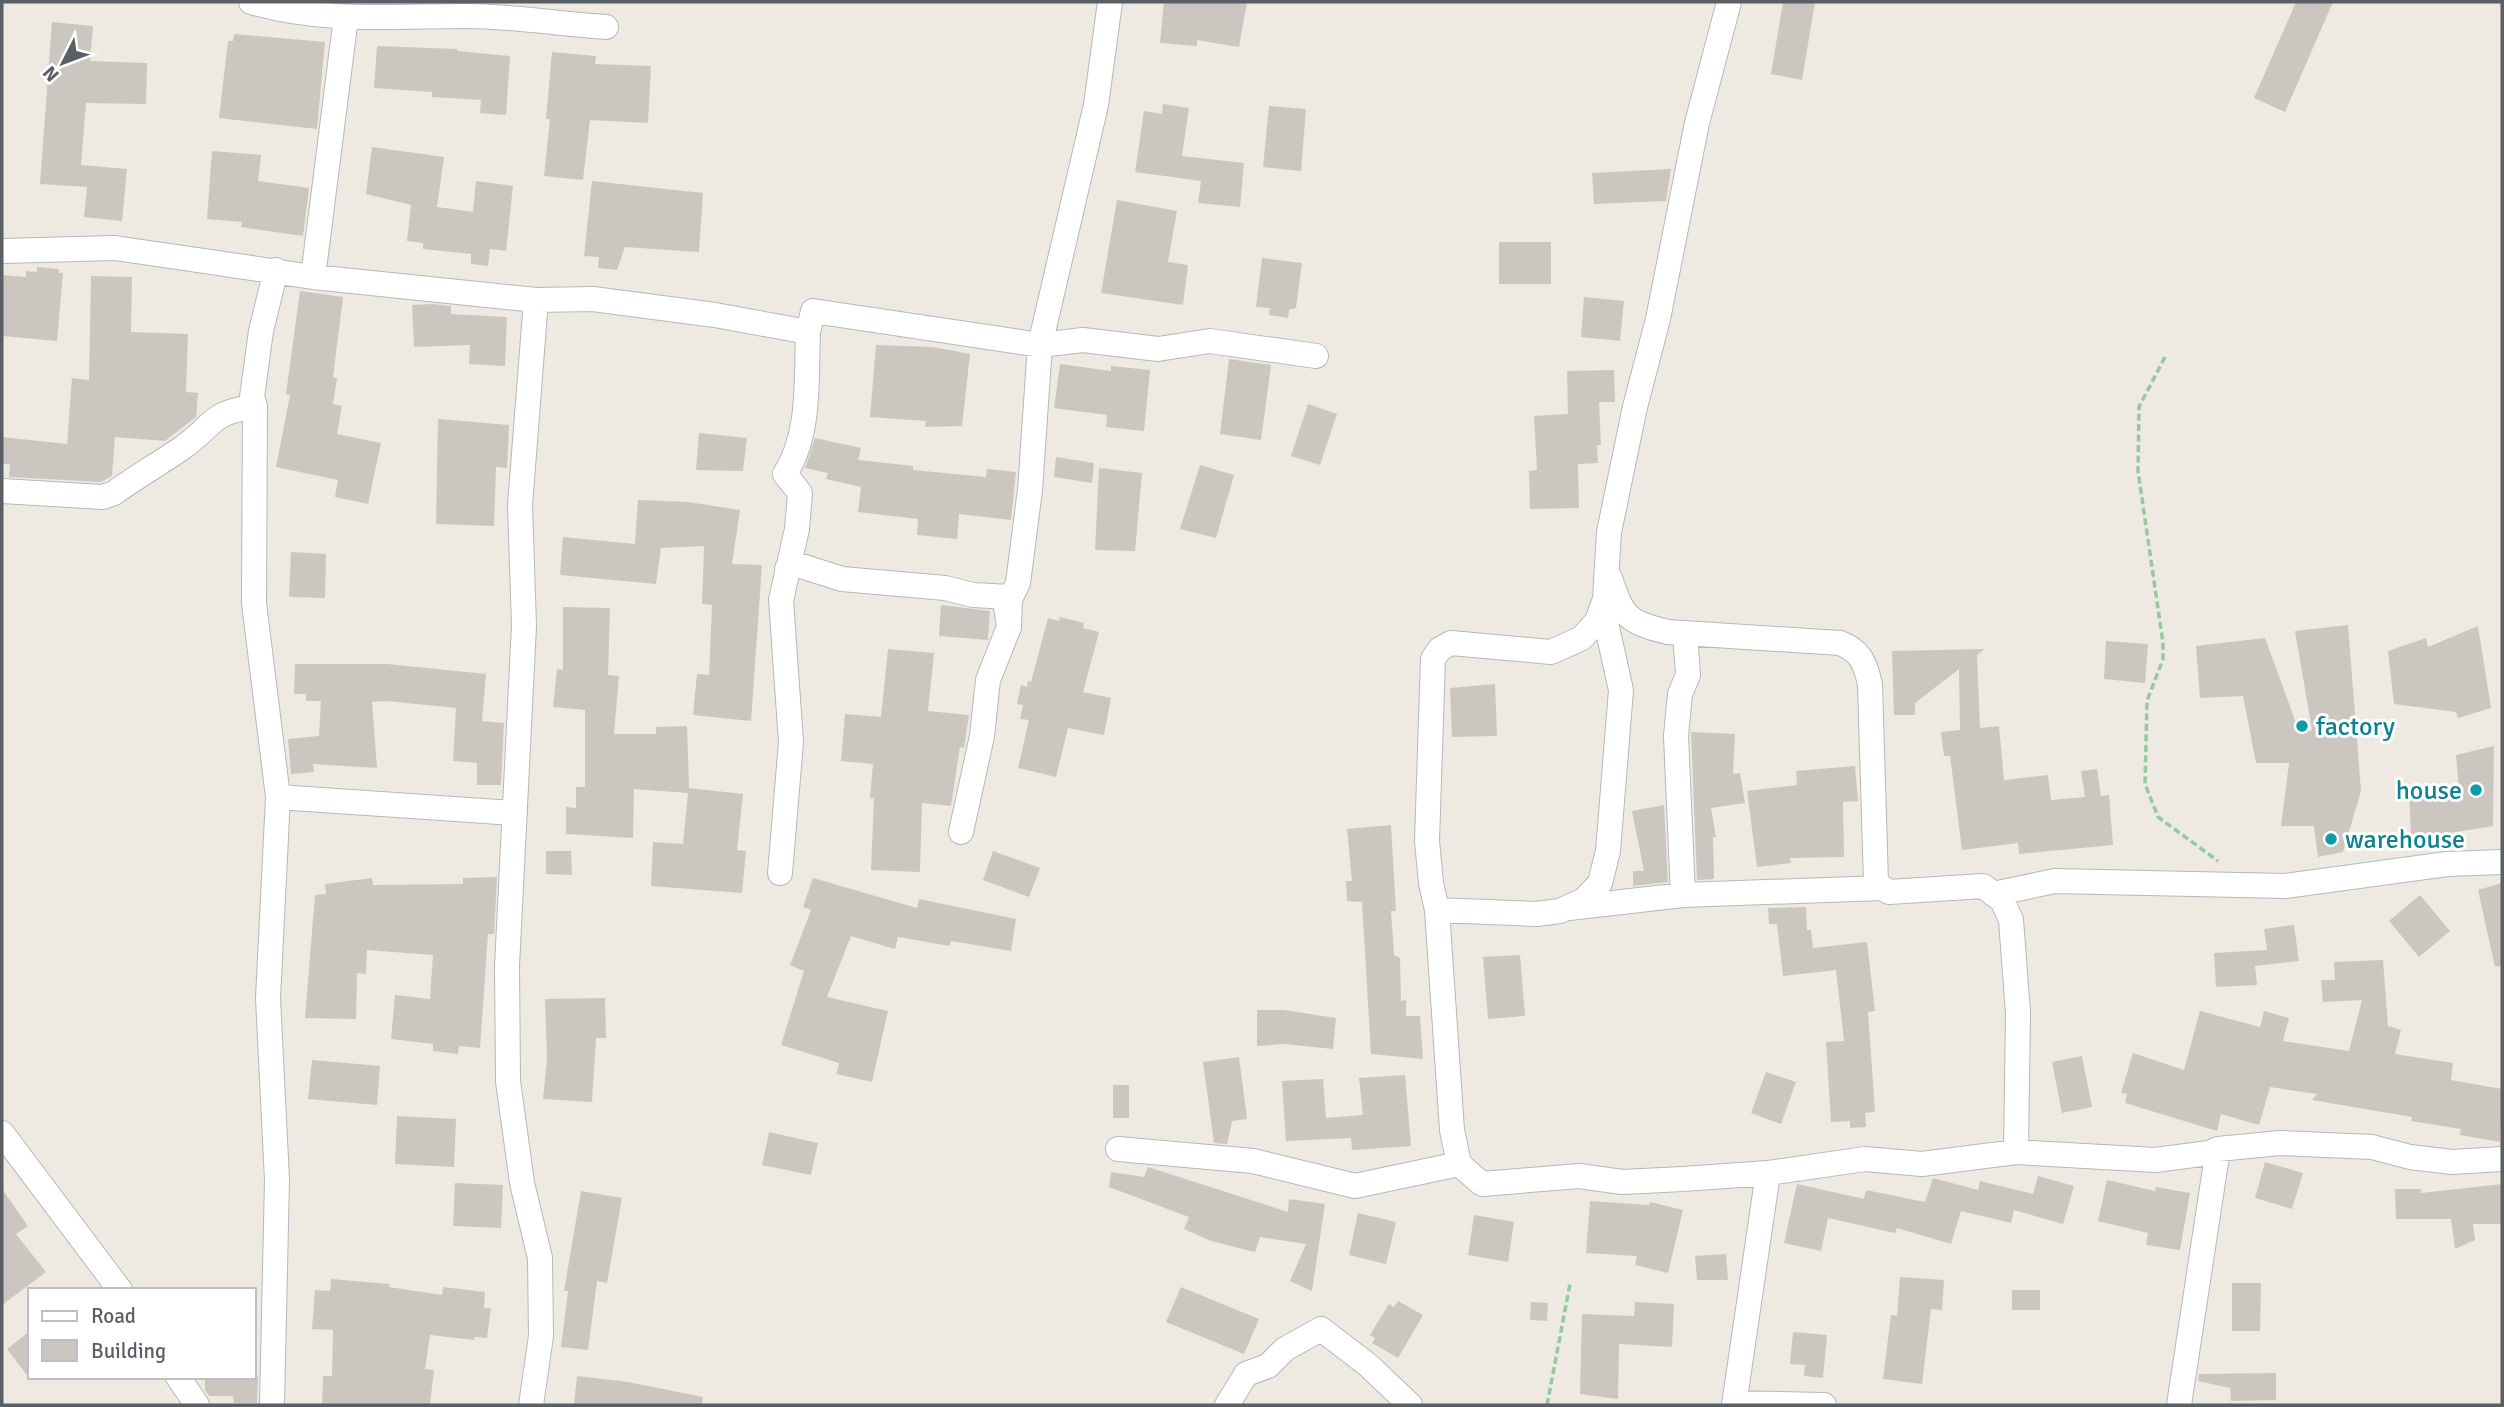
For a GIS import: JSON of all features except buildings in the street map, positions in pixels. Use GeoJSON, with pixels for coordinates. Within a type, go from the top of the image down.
{"type":"FeatureCollection","features":[{"type":"Feature","properties":{"kind":"street"},"geometry":{"type":"LineString","coordinates":[[251,2],[281,10],[346,17],[468,16],[606,27]]}},
{"type":"Feature","properties":{"kind":"street"},"geometry":{"type":"LineString","coordinates":[[1009,627],[1006,607],[1018,583],[1030,490],[1040,345],[1096,105],[1110,2]]}},
{"type":"Feature","properties":{"kind":"street"},"geometry":{"type":"LineString","coordinates":[[1565,908],[1584,900],[1600,883],[1608,851],[1621,690],[1607,627],[1605,599],[1609,532],[1635,407],[1658,319],[1697,122],[1730,2]]}},
{"type":"Feature","properties":{"kind":"street"},"geometry":{"type":"LineString","coordinates":[[313,277],[346,17]]}},
{"type":"Feature","properties":{"kind":"street"},"geometry":{"type":"LineString","coordinates":[[2,251],[115,248],[313,277],[536,300],[593,299],[715,315],[808,332]]}},
{"type":"Feature","properties":{"kind":"street"},"geometry":{"type":"LineString","coordinates":[[272,1405],[277,1180],[268,998],[278,797],[254,603],[255,405],[252,397],[261,331],[276,271]]}},
{"type":"Feature","properties":{"kind":"street"},"geometry":{"type":"LineString","coordinates":[[531,1405],[541,1336],[540,1258],[522,1184],[508,1081],[507,966],[524,626],[520,505],[536,300]]}},
{"type":"Feature","properties":{"kind":"street"},"geometry":{"type":"LineString","coordinates":[[780,873],[791,742],[781,600],[797,529],[800,493],[785,474],[797,455],[803,435],[808,332],[813,311],[1040,345],[1083,340],[1158,349],[1210,341],[1315,356]]}},
{"type":"Feature","properties":{"kind":"street"},"geometry":{"type":"LineString","coordinates":[[2,491],[103,497],[114,494],[150,466],[183,447],[212,419],[226,411],[255,405]]}},
{"type":"Feature","properties":{"kind":"street"},"geometry":{"type":"LineString","coordinates":[[787,569],[795,564],[842,579],[946,588],[973,595],[1010,597],[1009,627],[988,680],[982,736],[961,831]]}},
{"type":"Feature","properties":{"kind":"street"},"geometry":{"type":"LineString","coordinates":[[1608,570],[1621,610],[1644,626],[1685,633],[1840,643],[1856,649],[1865,663],[1871,684],[1876,884],[1889,892],[1963,885],[1983,886],[2002,900],[2011,920],[2018,1013],[2016,1152]]}},
{"type":"Feature","properties":{"kind":"street"},"geometry":{"type":"LineString","coordinates":[[1605,599],[1597,621],[1582,638],[1566,647],[1551,652],[1451,643],[1440,649],[1433,659],[1427,841],[1437,910],[1452,1130],[1459,1164],[1482,1184],[1579,1177],[1622,1182],[1768,1173],[1865,1159],[1922,1164],[2016,1152],[2155,1160],[2209,1153],[2218,1149],[2280,1143],[2372,1147],[2410,1157],[2452,1161],[2502,1159]]}},
{"type":"Feature","properties":{"kind":"street"},"geometry":{"type":"LineString","coordinates":[[1683,895],[1676,736],[1680,694],[1688,675],[1685,633]]}},
{"type":"Feature","properties":{"kind":"street"},"geometry":{"type":"LineString","coordinates":[[278,797],[514,813]]}},
{"type":"Feature","properties":{"kind":"street"},"geometry":{"type":"LineString","coordinates":[[1993,894],[2055,881],[2285,887],[2447,864],[2502,862]]}},
{"type":"Feature","properties":{"kind":"street"},"geometry":{"type":"LineString","coordinates":[[1437,910],[1536,914],[1565,908],[1683,895],[1883,888]]}},
{"type":"Feature","properties":{"kind":"street"},"geometry":{"type":"LineString","coordinates":[[2,1133],[118,1288]]}},
{"type":"Feature","properties":{"kind":"street"},"geometry":{"type":"LineString","coordinates":[[1118,1149],[1253,1161],[1354,1186],[1459,1164]]}},
{"type":"Feature","properties":{"kind":"street"},"geometry":{"type":"LineString","coordinates":[[2179,1405],[2218,1149]]}},
{"type":"Feature","properties":{"kind":"street"},"geometry":{"type":"LineString","coordinates":[[1768,1173],[1734,1404],[1824,1405]]}},
{"type":"Feature","properties":{"kind":"street"},"geometry":{"type":"LineString","coordinates":[[1227,1405],[1246,1374],[1268,1366],[1285,1349],[1321,1329],[1368,1366],[1410,1405]]}},
{"type":"Feature","properties":{"kind":"street"},"geometry":{"type":"LineString","coordinates":[[179,1379],[197,1405]]}},
{"type":"Feature","properties":{"kind":"path"},"geometry":{"type":"LineString","coordinates":[[2165,357],[2139,407],[2138,471],[2163,643],[2163,659],[2147,701],[2145,784],[2158,817],[2209,858],[2222,862]]}},
{"type":"Feature","properties":{"kind":"path"},"geometry":{"type":"LineString","coordinates":[[1547,1405],[1570,1284]]}},
{"type":"Feature","properties":{"kind":"place","name":"factory"},"geometry":{"type":"Point","coordinates":[2302,726]}},
{"type":"Feature","properties":{"kind":"place","name":"house"},"geometry":{"type":"Point","coordinates":[2476,790]}},
{"type":"Feature","properties":{"kind":"place","name":"warehouse"},"geometry":{"type":"Point","coordinates":[2331,839]}}]}
